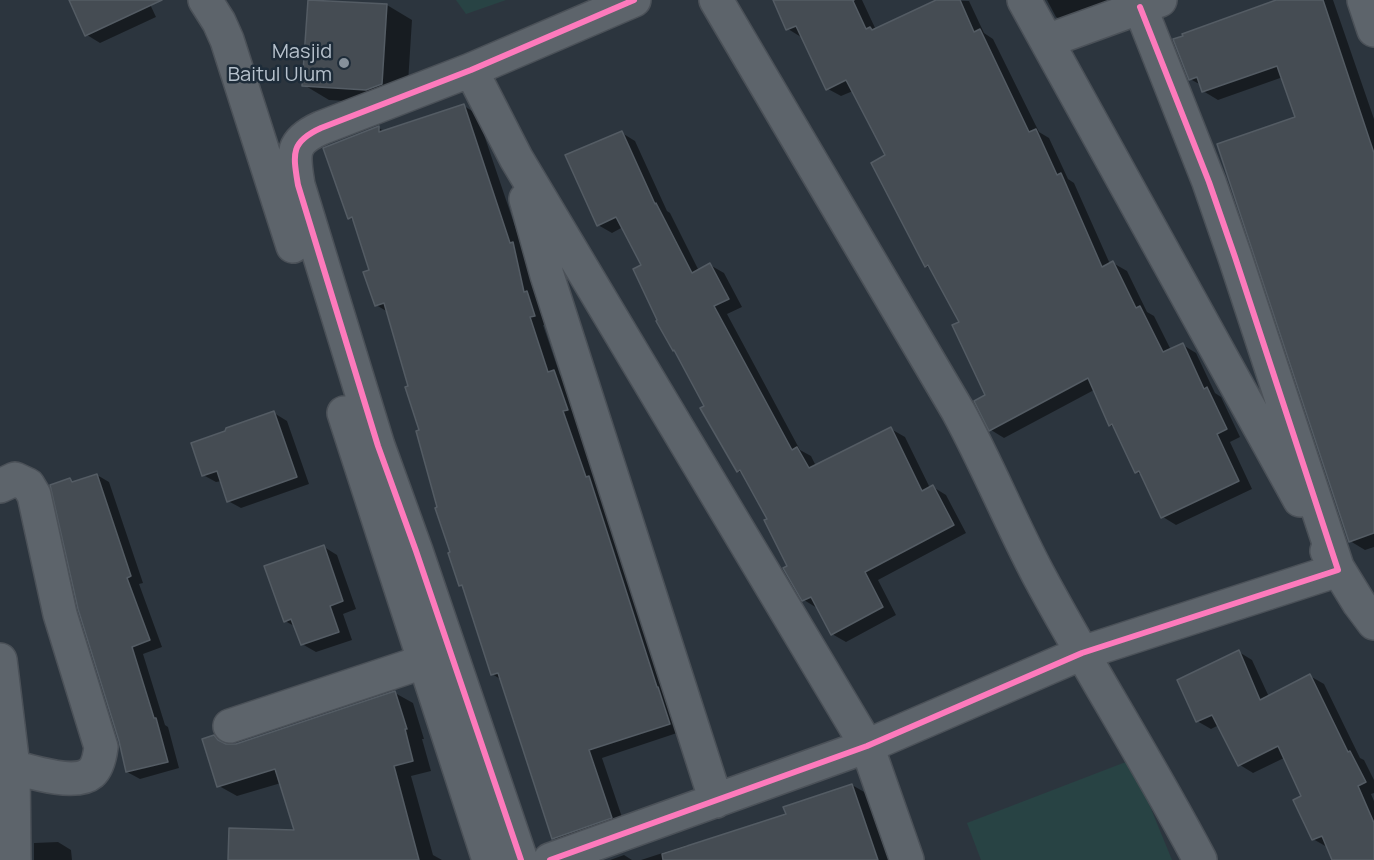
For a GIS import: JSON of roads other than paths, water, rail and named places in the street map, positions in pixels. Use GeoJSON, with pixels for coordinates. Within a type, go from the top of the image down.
{"type":"FeatureCollection","features":[{"type":"Feature","properties":{"kind":"street"},"geometry":{"type":"LineString","coordinates":[[205,0],[223,31],[240,79],[423,662],[489,860]]}},
{"type":"Feature","properties":{"kind":"street"},"geometry":{"type":"LineString","coordinates":[[521,860],[378,446],[298,185],[294,162],[295,148],[305,136],[471,70],[634,0]]}},
{"type":"Feature","properties":{"kind":"street"},"geometry":{"type":"LineString","coordinates":[[716,0],[958,411],[1037,572],[1200,860]]}},
{"type":"Feature","properties":{"kind":"street"},"geometry":{"type":"LineString","coordinates":[[1024,0],[1338,570],[1374,623]]}},
{"type":"Feature","properties":{"kind":"street"},"geometry":{"type":"LineString","coordinates":[[1364,0],[1374,30]]}},
{"type":"Feature","properties":{"kind":"street"},"geometry":{"type":"LineString","coordinates":[[1047,41],[1150,4],[1338,570]]}},
{"type":"Feature","properties":{"kind":"street"},"geometry":{"type":"LineString","coordinates":[[471,70],[516,158],[867,746],[907,860]]}},
{"type":"Feature","properties":{"kind":"street"},"geometry":{"type":"LineString","coordinates":[[516,158],[547,275],[716,801]]}},
{"type":"Feature","properties":{"kind":"street"},"geometry":{"type":"LineString","coordinates":[[0,486],[15,479],[28,485],[34,495],[60,614],[101,747],[99,760],[92,773],[78,778],[40,775],[13,767]]}},
{"type":"Feature","properties":{"kind":"street"},"geometry":{"type":"LineString","coordinates":[[550,860],[867,746],[1082,653],[1338,570]]}},
{"type":"Feature","properties":{"kind":"street"},"geometry":{"type":"LineString","coordinates":[[230,726],[423,662]]}},
{"type":"Feature","properties":{"kind":"street"},"geometry":{"type":"LineString","coordinates":[[1,676],[13,767],[14,860]]}},
{"type":"Feature","properties":{"kind":"place","name":"Masjid Baitul Ulum"},"geometry":{"type":"Point","coordinates":[344,63]}}]}
